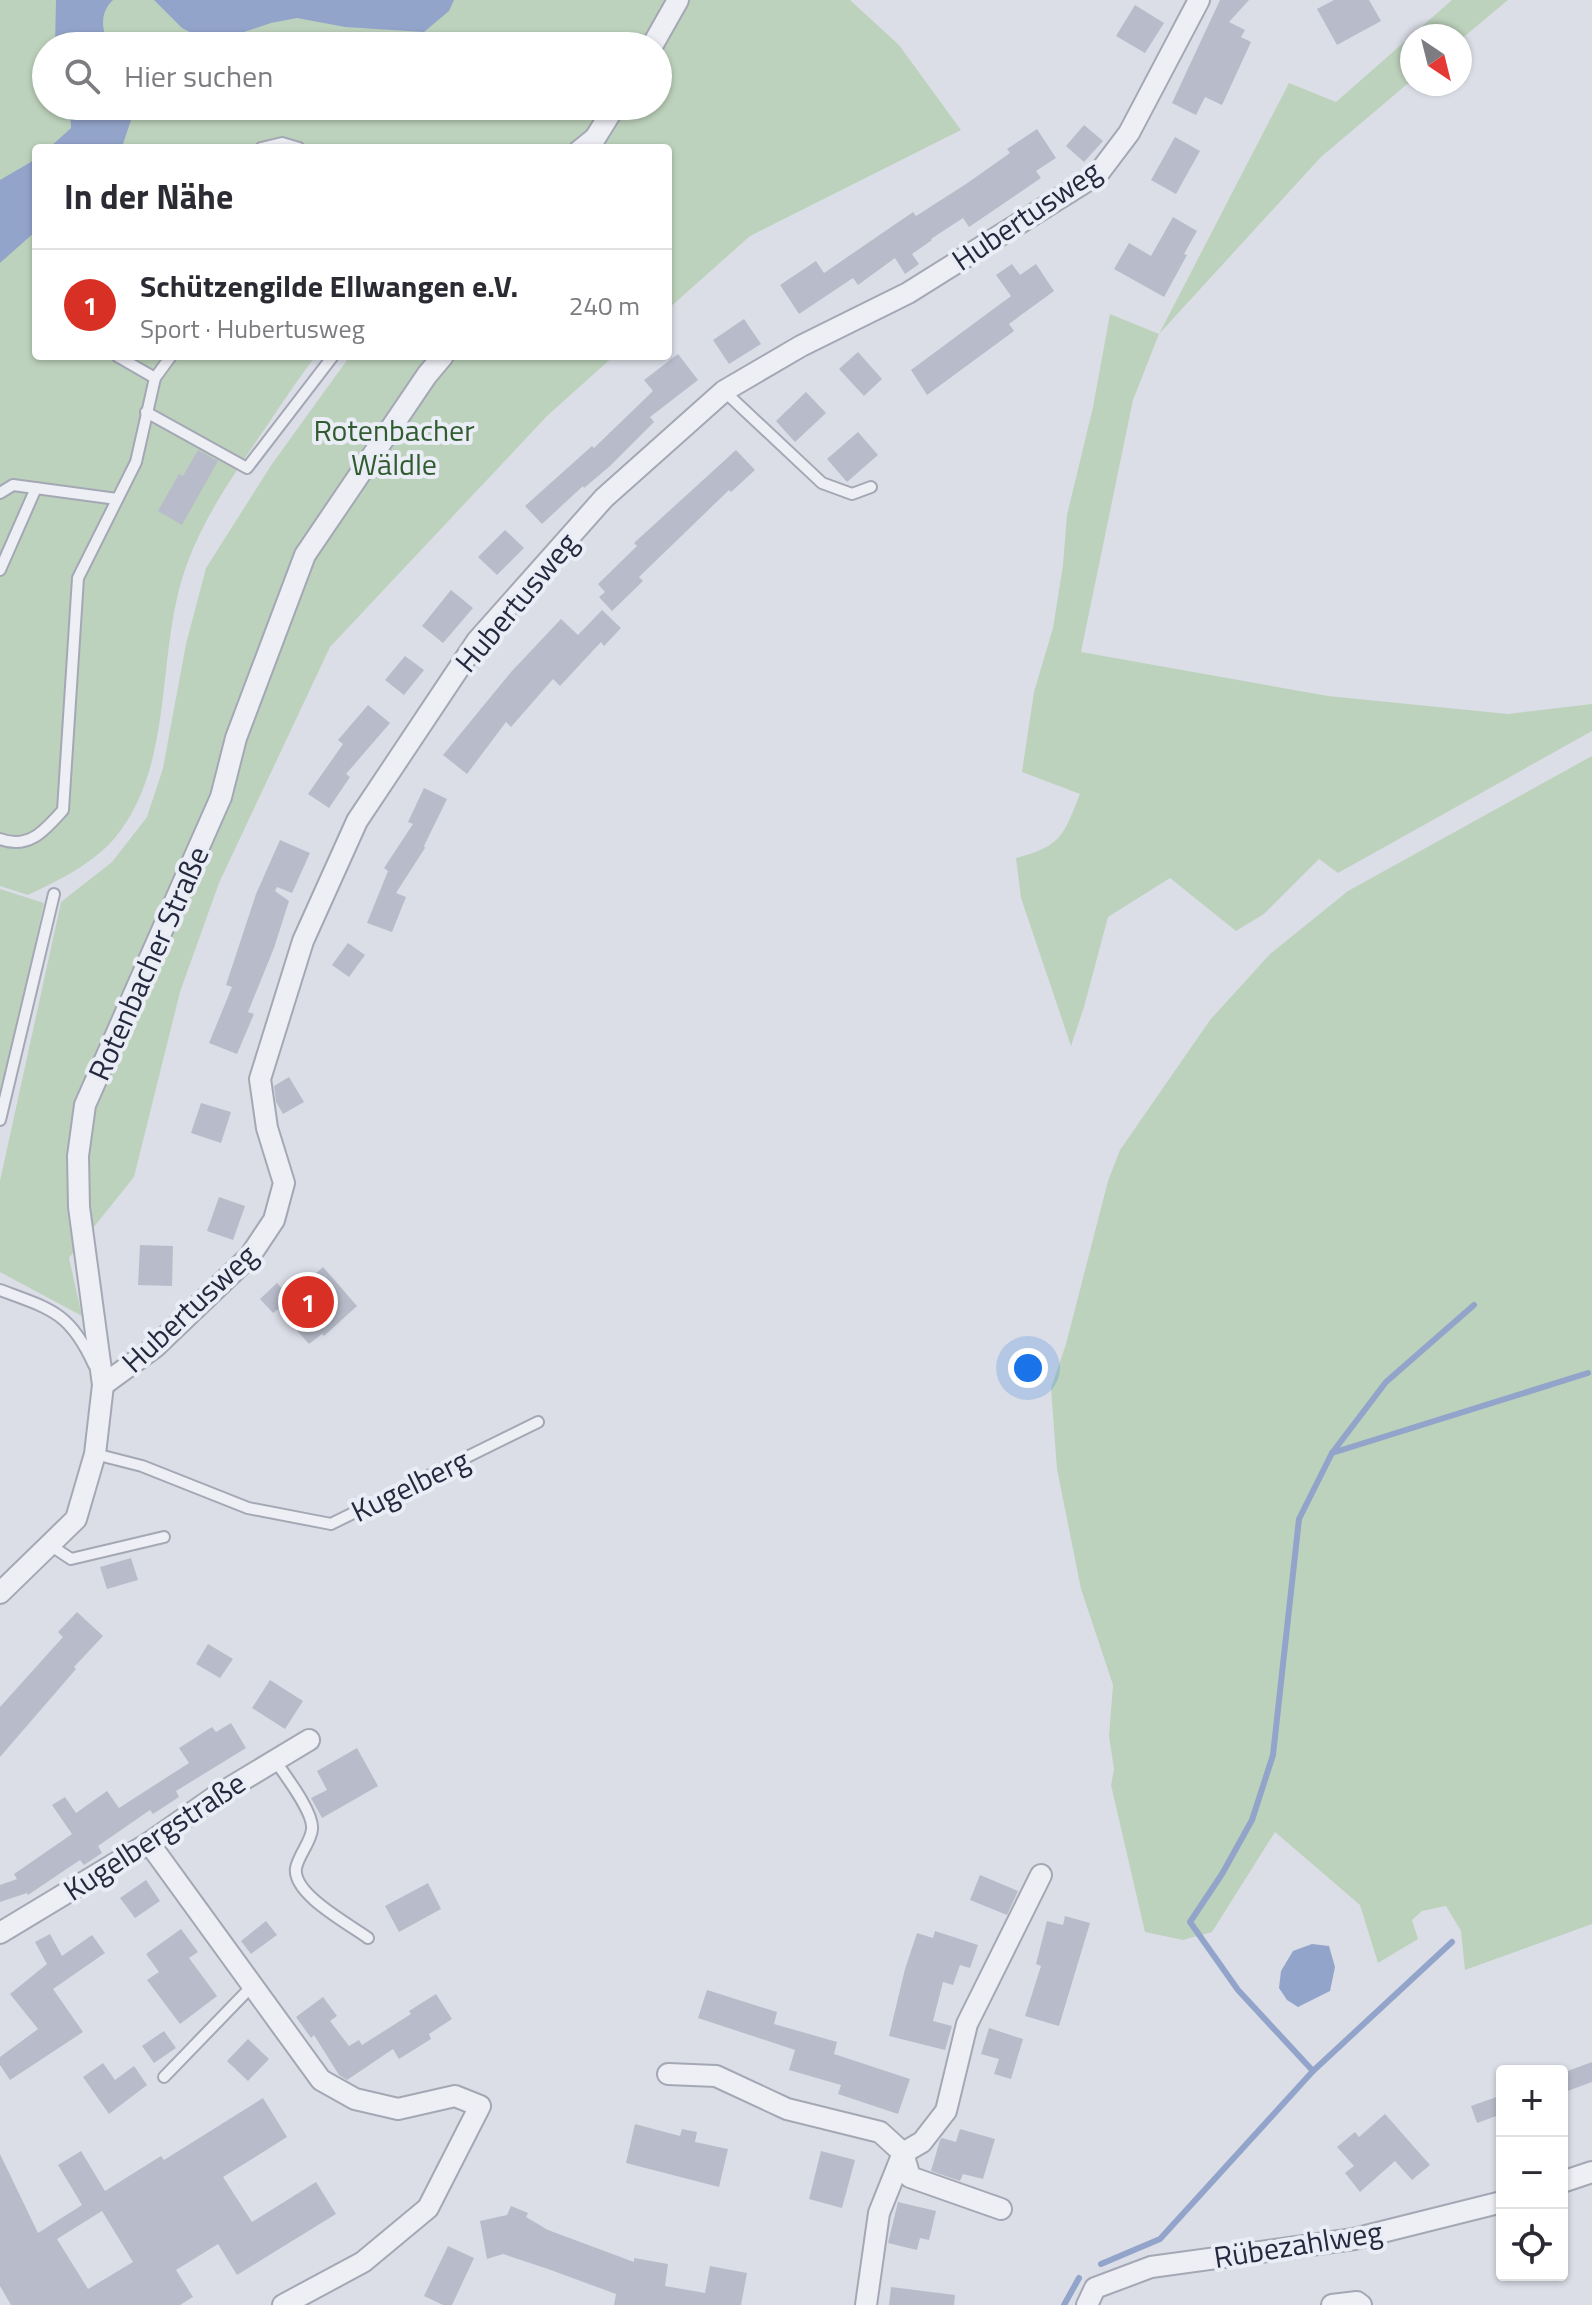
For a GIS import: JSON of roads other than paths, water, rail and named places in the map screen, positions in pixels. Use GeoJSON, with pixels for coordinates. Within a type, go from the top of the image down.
{"type":"FeatureCollection","features":[{"type":"Feature","properties":{"kind":"street"},"geometry":{"type":"LineString","coordinates":[[660,32],[678,0]]}},
{"type":"Feature","properties":{"kind":"street","name":"Hubertusweg"},"geometry":{"type":"LineString","coordinates":[[103,1385],[155,1347],[250,1256],[274,1220],[284,1183],[267,1128],[260,1079],[303,941],[357,821],[477,641],[604,498],[724,391],[801,346],[908,293],[1098,174],[1129,133],[1199,0]]}},
{"type":"Feature","properties":{"kind":"street"},"geometry":{"type":"LineString","coordinates":[[591,144],[605,120]]}},
{"type":"Feature","properties":{"kind":"street","name":"Rotenbacher Straße"},"geometry":{"type":"LineString","coordinates":[[0,1593],[76,1519],[95,1454],[103,1385],[79,1207],[78,1156],[85,1105],[221,797],[236,738],[305,555],[440,360]]}},
{"type":"Feature","properties":{"kind":"street","name":"Kugelbergstraße"},"geometry":{"type":"LineString","coordinates":[[0,1933],[149,1843],[274,1759],[309,1740]]}},
{"type":"Feature","properties":{"kind":"street"},"geometry":{"type":"LineString","coordinates":[[149,1843],[321,2080],[355,2099],[398,2109],[455,2096],[480,2106],[428,2208],[363,2262],[283,2305]]}},
{"type":"Feature","properties":{"kind":"street"},"geometry":{"type":"LineString","coordinates":[[866,2305],[879,2213],[903,2153],[922,2142],[946,2111],[967,2024],[1041,1875]]}},
{"type":"Feature","properties":{"kind":"street"},"geometry":{"type":"LineString","coordinates":[[668,2074],[716,2076],[787,2109],[880,2132],[903,2153],[910,2177],[1001,2209]]}},
{"type":"Feature","properties":{"kind":"street"},"geometry":{"type":"LineString","coordinates":[[1568,2180],[1592,2172]]}},
{"type":"Feature","properties":{"kind":"street","name":"Rübezahlweg"},"geometry":{"type":"LineString","coordinates":[[1091,2297],[1151,2267],[1354,2239],[1496,2204]]}},
{"type":"Feature","properties":{"kind":"street"},"geometry":{"type":"LineString","coordinates":[[1332,2305],[1357,2302],[1361,2305]]}},
{"type":"Feature","properties":{"kind":"lane"},"geometry":{"type":"LineString","coordinates":[[580,144],[601,126]]}},
{"type":"Feature","properties":{"kind":"lane"},"geometry":{"type":"LineString","coordinates":[[124,360],[155,378]]}},
{"type":"Feature","properties":{"kind":"lane"},"geometry":{"type":"LineString","coordinates":[[0,839],[25,842],[42,833],[63,810],[78,578],[136,462],[155,378],[168,360]]}},
{"type":"Feature","properties":{"kind":"lane"},"geometry":{"type":"LineString","coordinates":[[146,412],[247,468],[330,360]]}},
{"type":"Feature","properties":{"kind":"lane"},"geometry":{"type":"LineString","coordinates":[[724,391],[822,483],[852,494],[871,487]]}},
{"type":"Feature","properties":{"kind":"lane"},"geometry":{"type":"LineString","coordinates":[[0,493],[13,485],[117,499]]}},
{"type":"Feature","properties":{"kind":"lane"},"geometry":{"type":"LineString","coordinates":[[0,570],[36,488]]}},
{"type":"Feature","properties":{"kind":"lane"},"geometry":{"type":"LineString","coordinates":[[0,1120],[54,894]]}},
{"type":"Feature","properties":{"kind":"lane"},"geometry":{"type":"LineString","coordinates":[[0,1290],[53,1310],[82,1338],[103,1385]]}},
{"type":"Feature","properties":{"kind":"lane","name":"Kugelberg"},"geometry":{"type":"LineString","coordinates":[[95,1454],[142,1466],[248,1508],[331,1524],[538,1422]]}},
{"type":"Feature","properties":{"kind":"lane"},"geometry":{"type":"LineString","coordinates":[[50,1545],[71,1559],[164,1537]]}},
{"type":"Feature","properties":{"kind":"lane"},"geometry":{"type":"LineString","coordinates":[[274,1759],[311,1817],[312,1829],[298,1857],[295,1874],[301,1888],[368,1938]]}},
{"type":"Feature","properties":{"kind":"lane"},"geometry":{"type":"LineString","coordinates":[[164,2077],[253,1985]]}},
{"type":"Feature","properties":{"kind":"water"},"geometry":{"type":"Polygon","coordinates":[[[56,0],[113,0],[105,10],[105,32],[55,32],[56,0]]]}},
{"type":"Feature","properties":{"kind":"water"},"geometry":{"type":"Polygon","coordinates":[[[154,0],[454,0],[449,11],[424,32],[345,27],[297,18],[244,32],[190,32],[154,0]]]}},
{"type":"Feature","properties":{"kind":"water"},"geometry":{"type":"Polygon","coordinates":[[[71,120],[131,120],[123,144],[53,144],[71,128],[71,120]]]}},
{"type":"Feature","properties":{"kind":"water"},"geometry":{"type":"Polygon","coordinates":[[[32,161],[32,235],[0,263],[0,180],[32,161]]]}},
{"type":"Feature","properties":{"kind":"water"},"geometry":{"type":"Polygon","coordinates":[[[1312,1944],[1329,1946],[1335,1967],[1330,1991],[1298,2007],[1287,2000],[1279,1988],[1281,1971],[1293,1951],[1312,1944]]]}},
{"type":"Feature","properties":{"kind":"waterway"},"geometry":{"type":"LineString","coordinates":[[1313,2071],[1238,1990],[1190,1922],[1222,1874],[1252,1820],[1273,1755],[1299,1519],[1332,1453],[1386,1382],[1474,1305]]}},
{"type":"Feature","properties":{"kind":"waterway"},"geometry":{"type":"LineString","coordinates":[[1332,1453],[1588,1373]]}},
{"type":"Feature","properties":{"kind":"waterway"},"geometry":{"type":"LineString","coordinates":[[1101,2264],[1160,2239],[1313,2071],[1452,1942]]}},
{"type":"Feature","properties":{"kind":"waterway"},"geometry":{"type":"LineString","coordinates":[[1064,2305],[1079,2278]]}},
{"type":"Feature","properties":{"kind":"place","name":"Schützengilde Ellwangen e.V."},"geometry":{"type":"Point","coordinates":[308,1302]}},
{"type":"Feature","properties":{"kind":"park label","name":"Rotenbacher Wäldle"},"geometry":{"type":"Point","coordinates":[394,447]}}]}
